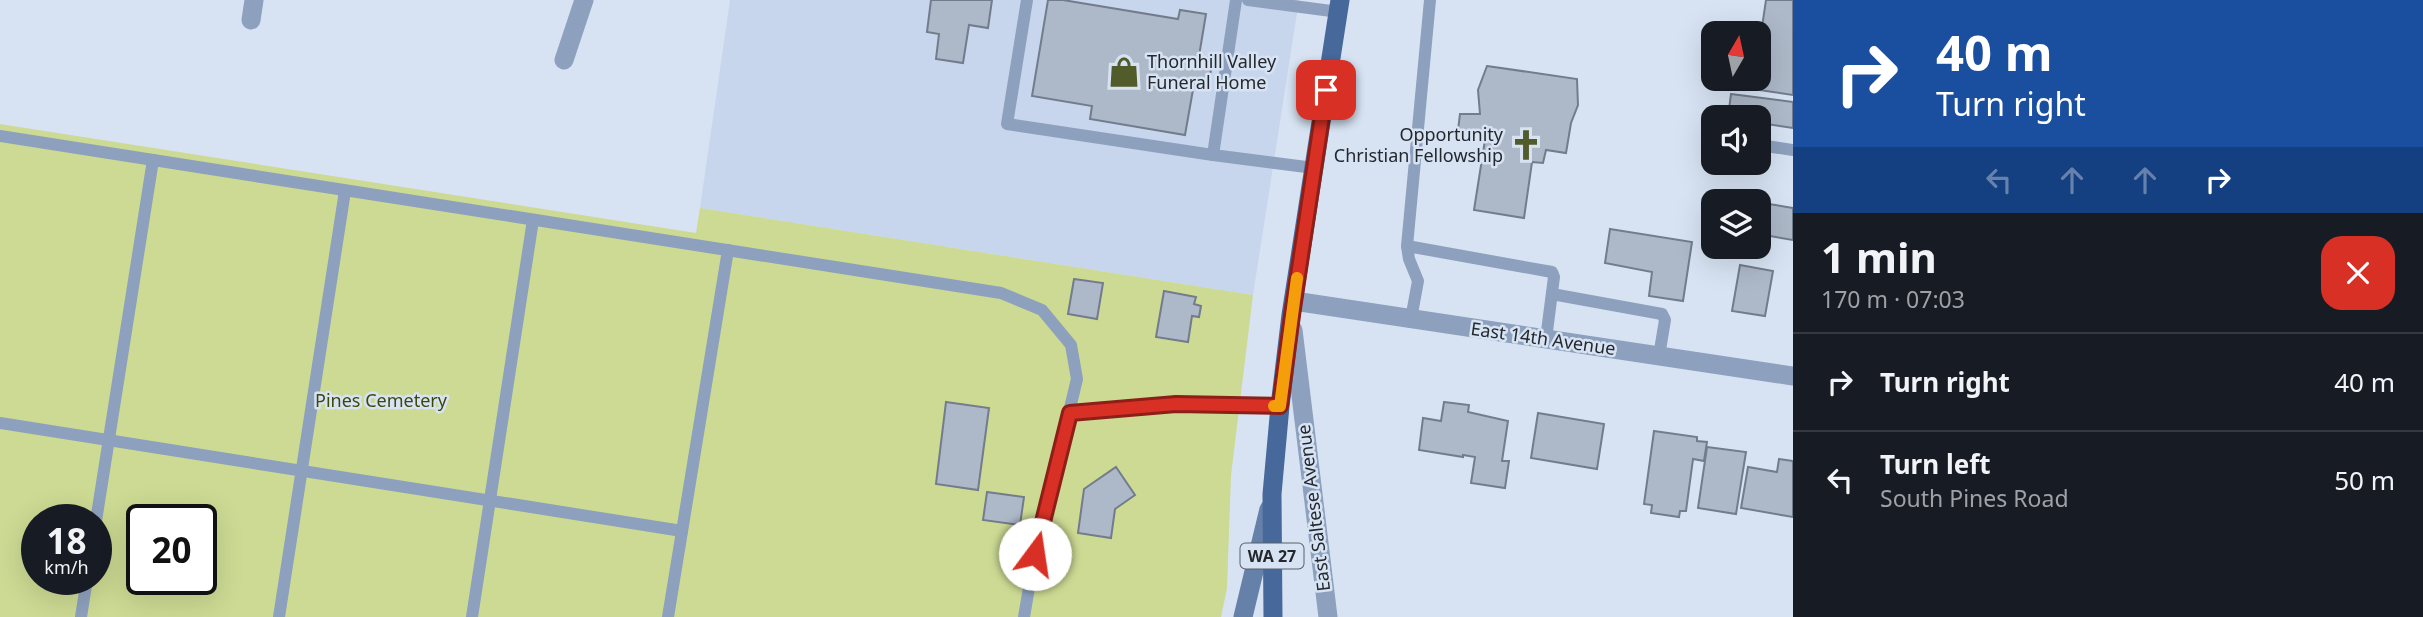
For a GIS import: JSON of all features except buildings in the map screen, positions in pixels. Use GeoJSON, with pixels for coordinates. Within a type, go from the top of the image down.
{"type":"FeatureCollection","features":[{"type":"Feature","properties":{"kind":"main road","name":"WA 27"},"geometry":{"type":"LineString","coordinates":[[1272,617],[1272,494],[1280,406],[1340,6]]}},
{"type":"Feature","properties":{"kind":"main road"},"geometry":{"type":"LineString","coordinates":[[1243,617],[1272,494]]}},
{"type":"Feature","properties":{"kind":"street"},"geometry":{"type":"LineString","coordinates":[[251,20],[254,0]]}},
{"type":"Feature","properties":{"kind":"street"},"geometry":{"type":"LineString","coordinates":[[564,60],[584,0]]}},
{"type":"Feature","properties":{"kind":"street","name":"East 14th Avenue"},"geometry":{"type":"LineString","coordinates":[[1293,308],[1412,319],[1793,376]]}},
{"type":"Feature","properties":{"kind":"street","name":"East Saltese Avenue"},"geometry":{"type":"LineString","coordinates":[[1293,308],[1328,617]]}},
{"type":"Feature","properties":{"kind":"lane"},"geometry":{"type":"LineString","coordinates":[[1027,0],[1007,124],[1314,168]]}},
{"type":"Feature","properties":{"kind":"lane"},"geometry":{"type":"LineString","coordinates":[[1213,155],[1236,0]]}},
{"type":"Feature","properties":{"kind":"lane"},"geometry":{"type":"LineString","coordinates":[[1248,0],[1340,6]]}},
{"type":"Feature","properties":{"kind":"lane"},"geometry":{"type":"LineString","coordinates":[[1412,319],[1418,281],[1407,246],[1430,0]]}},
{"type":"Feature","properties":{"kind":"lane"},"geometry":{"type":"LineString","coordinates":[[0,136],[1001,293],[1042,310],[1072,345],[1077,379],[1035,554],[1024,617]]}},
{"type":"Feature","properties":{"kind":"lane"},"geometry":{"type":"LineString","coordinates":[[1771,147],[1793,150]]}},
{"type":"Feature","properties":{"kind":"lane"},"geometry":{"type":"LineString","coordinates":[[99,504],[153,160]]}},
{"type":"Feature","properties":{"kind":"lane"},"geometry":{"type":"LineString","coordinates":[[279,617],[345,191]]}},
{"type":"Feature","properties":{"kind":"lane"},"geometry":{"type":"LineString","coordinates":[[472,617],[533,220]]}},
{"type":"Feature","properties":{"kind":"lane"},"geometry":{"type":"LineString","coordinates":[[1407,246],[1552,272],[1555,277],[1546,339]]}},
{"type":"Feature","properties":{"kind":"lane"},"geometry":{"type":"LineString","coordinates":[[668,617],[728,250]]}},
{"type":"Feature","properties":{"kind":"lane"},"geometry":{"type":"LineString","coordinates":[[1552,294],[1662,314],[1665,320],[1660,356]]}},
{"type":"Feature","properties":{"kind":"lane"},"geometry":{"type":"LineString","coordinates":[[1070,413],[1176,404],[1280,406]]}},
{"type":"Feature","properties":{"kind":"lane"},"geometry":{"type":"LineString","coordinates":[[0,423],[682,531]]}},
{"type":"Feature","properties":{"kind":"lane"},"geometry":{"type":"LineString","coordinates":[[81,617],[84,595]]}},
{"type":"Feature","properties":{"kind":"shaded area"},"geometry":{"type":"Polygon","coordinates":[[[730,0],[1299,0],[1253,295],[700,208],[730,0]]]}},
{"type":"Feature","properties":{"kind":"green space","name":"Pines Cemetery"},"geometry":{"type":"Polygon","coordinates":[[[0,124],[696,233],[700,208],[1253,295],[1231,475],[1227,588],[1221,617],[0,617],[0,124]]]}},
{"type":"Feature","properties":{"kind":"slow traffic"},"geometry":{"type":"LineString","coordinates":[[1274,406],[1280,406],[1297,278]]}},
{"type":"Feature","properties":{"kind":"place","name":"Thornhill Valley Funeral Home"},"geometry":{"type":"Point","coordinates":[1124,72]}},
{"type":"Feature","properties":{"kind":"place","name":"Opportunity Christian Fellowship"},"geometry":{"type":"Point","coordinates":[1526,145]}},
{"type":"Feature","properties":{"kind":"route"},"geometry":{"type":"LineString","coordinates":[[1035,554],[1070,413],[1176,404],[1280,406],[1326,90]]}}]}
